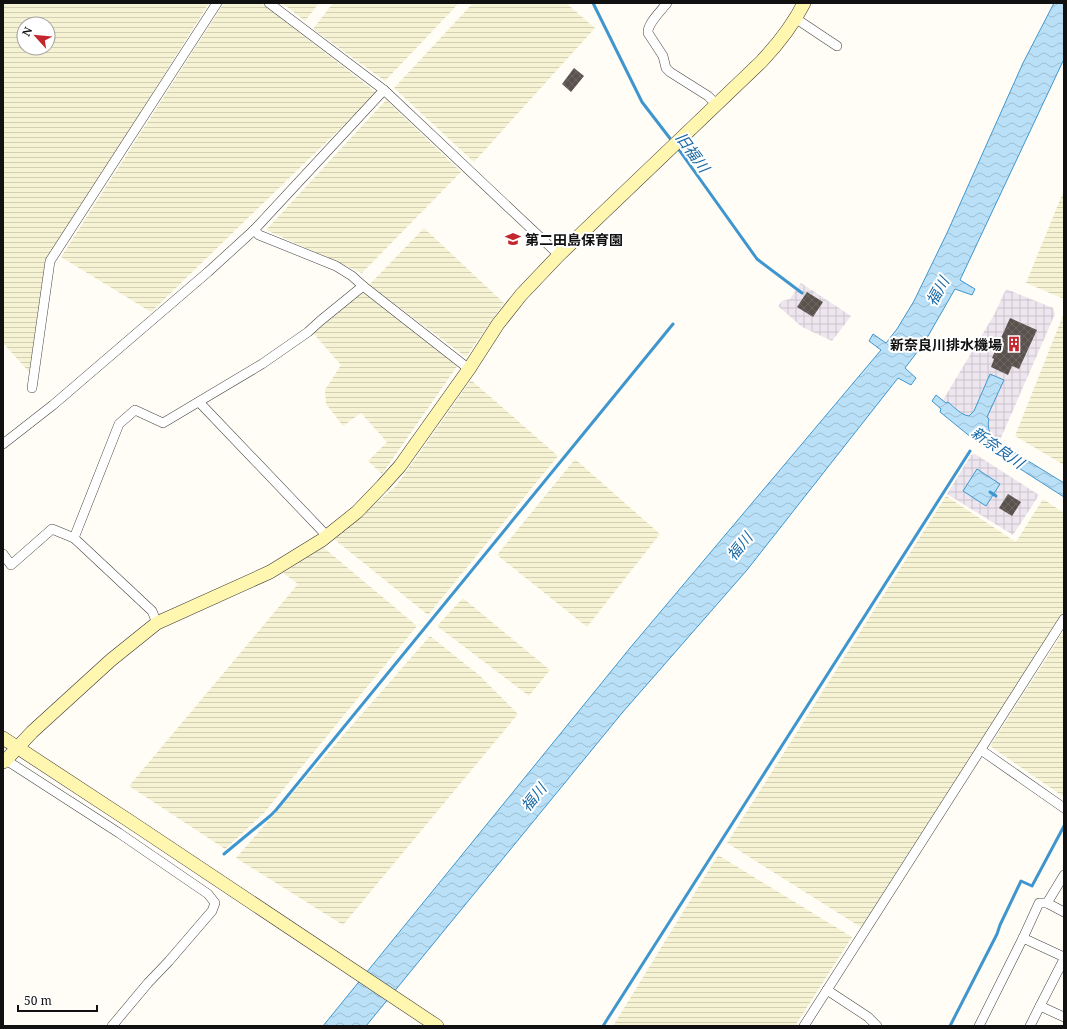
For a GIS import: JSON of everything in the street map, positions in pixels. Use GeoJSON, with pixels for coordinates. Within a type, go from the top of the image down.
{"type":"FeatureCollection","features":[{"type":"Feature","properties":{"kind":"street"},"geometry":{"type":"LineString","coordinates":[[32,388],[50,261],[217,3]]}},
{"type":"Feature","properties":{"kind":"street"},"geometry":{"type":"LineString","coordinates":[[269,3],[384,90],[559,255]]}},
{"type":"Feature","properties":{"kind":"street"},"geometry":{"type":"LineString","coordinates":[[667,3],[649,25],[647,29],[648,33],[663,56],[666,68],[708,96],[717,105]]}},
{"type":"Feature","properties":{"kind":"street"},"geometry":{"type":"LineString","coordinates":[[112,1026],[212,911],[215,903],[202,889],[119,833],[5,761],[17,747],[110,660],[157,623],[270,572],[327,536],[357,512],[400,466],[469,369],[498,324],[517,301],[559,255],[773,50],[804,3]]}},
{"type":"Feature","properties":{"kind":"street"},"geometry":{"type":"LineString","coordinates":[[795,18],[837,46]]}},
{"type":"Feature","properties":{"kind":"street"},"geometry":{"type":"LineString","coordinates":[[3,444],[65,395],[208,272],[254,230],[384,90]]}},
{"type":"Feature","properties":{"kind":"street"},"geometry":{"type":"LineString","coordinates":[[254,230],[259,235],[336,266],[352,276],[469,369]]}},
{"type":"Feature","properties":{"kind":"street"},"geometry":{"type":"LineString","coordinates":[[74,538],[119,424],[135,410],[163,423],[262,364],[308,332],[363,286]]}},
{"type":"Feature","properties":{"kind":"street"},"geometry":{"type":"LineString","coordinates":[[199,402],[327,536]]}},
{"type":"Feature","properties":{"kind":"street"},"geometry":{"type":"LineString","coordinates":[[3,554],[11,565],[52,528],[74,538],[152,611],[157,623]]}},
{"type":"Feature","properties":{"kind":"street"},"geometry":{"type":"LineString","coordinates":[[804,1026],[1064,619]]}},
{"type":"Feature","properties":{"kind":"street"},"geometry":{"type":"LineString","coordinates":[[3,738],[437,1026]]}},
{"type":"Feature","properties":{"kind":"street"},"geometry":{"type":"LineString","coordinates":[[980,750],[1064,808]]}},
{"type":"Feature","properties":{"kind":"street"},"geometry":{"type":"LineString","coordinates":[[1047,903],[1064,875]]}},
{"type":"Feature","properties":{"kind":"street"},"geometry":{"type":"LineString","coordinates":[[979,1026],[1039,903],[1047,903],[1064,912]]}},
{"type":"Feature","properties":{"kind":"street"},"geometry":{"type":"LineString","coordinates":[[1023,938],[1064,958],[1030,1026]]}},
{"type":"Feature","properties":{"kind":"street"},"geometry":{"type":"LineString","coordinates":[[827,990],[868,1017],[877,1026]]}},
{"type":"Feature","properties":{"kind":"street"},"geometry":{"type":"LineString","coordinates":[[1040,1006],[1064,1017]]}},
{"type":"Feature","properties":{"kind":"shaded area"},"geometry":{"type":"Polygon","coordinates":[[[3,3],[209,3],[49,258],[30,373],[3,343],[3,3]]]}},
{"type":"Feature","properties":{"kind":"shaded area"},"geometry":{"type":"Polygon","coordinates":[[[224,3],[261,3],[377,93],[151,312],[61,257],[224,3]]]}},
{"type":"Feature","properties":{"kind":"shaded area"},"geometry":{"type":"Polygon","coordinates":[[[282,3],[319,3],[305,21],[282,3]]]}},
{"type":"Feature","properties":{"kind":"shaded area"},"geometry":{"type":"Polygon","coordinates":[[[333,3],[459,3],[385,81],[313,29],[333,3]]]}},
{"type":"Feature","properties":{"kind":"shaded area"},"geometry":{"type":"Polygon","coordinates":[[[473,3],[566,3],[595,28],[474,162],[394,88],[473,3]]]}},
{"type":"Feature","properties":{"kind":"shaded area"},"geometry":{"type":"Polygon","coordinates":[[[386,100],[461,172],[362,273],[266,230],[386,100]]]}},
{"type":"Feature","properties":{"kind":"shaded area"},"geometry":{"type":"Polygon","coordinates":[[[1064,190],[1064,299],[1026,283],[1064,190]]]}},
{"type":"Feature","properties":{"kind":"shaded area"},"geometry":{"type":"Polygon","coordinates":[[[424,228],[504,303],[466,357],[369,285],[424,228]]]}},
{"type":"Feature","properties":{"kind":"shaded area"},"geometry":{"type":"Polygon","coordinates":[[[801,283],[851,316],[832,341],[802,327],[778,306],[782,301],[790,299],[801,283]]]}},
{"type":"Feature","properties":{"kind":"shaded area"},"geometry":{"type":"Polygon","coordinates":[[[1006,289],[1053,308],[1055,314],[1000,440],[969,417],[963,415],[948,402],[946,403],[943,400],[994,315],[1006,289]]]}},
{"type":"Feature","properties":{"kind":"shaded area"},"geometry":{"type":"Polygon","coordinates":[[[363,292],[458,365],[382,474],[368,461],[387,442],[361,413],[343,426],[326,404],[325,390],[341,365],[312,332],[363,292]]]}},
{"type":"Feature","properties":{"kind":"shaded area"},"geometry":{"type":"Polygon","coordinates":[[[1064,313],[1064,465],[1015,436],[1064,313]]]}},
{"type":"Feature","properties":{"kind":"shaded area"},"geometry":{"type":"Polygon","coordinates":[[[471,380],[558,456],[428,615],[334,539],[396,486],[471,380]]]}},
{"type":"Feature","properties":{"kind":"shaded area"},"geometry":{"type":"Polygon","coordinates":[[[975,454],[1039,495],[1013,535],[947,494],[971,455],[975,454]]]}},
{"type":"Feature","properties":{"kind":"shaded area"},"geometry":{"type":"Polygon","coordinates":[[[575,459],[660,534],[587,627],[497,555],[575,459]]]}},
{"type":"Feature","properties":{"kind":"shaded area"},"geometry":{"type":"Polygon","coordinates":[[[946,496],[1016,542],[1043,499],[1064,513],[1064,610],[862,928],[727,843],[946,496]]]}},
{"type":"Feature","properties":{"kind":"shaded area"},"geometry":{"type":"Polygon","coordinates":[[[323,547],[417,626],[264,813],[225,849],[129,786],[298,584],[283,573],[323,547]]]}},
{"type":"Feature","properties":{"kind":"shaded area"},"geometry":{"type":"Polygon","coordinates":[[[463,598],[550,670],[529,696],[437,626],[463,598]]]}},
{"type":"Feature","properties":{"kind":"shaded area"},"geometry":{"type":"Polygon","coordinates":[[[1064,631],[1064,797],[990,746],[1064,631]]]}},
{"type":"Feature","properties":{"kind":"shaded area"},"geometry":{"type":"Polygon","coordinates":[[[430,636],[479,675],[518,714],[343,925],[236,858],[430,636]]]}},
{"type":"Feature","properties":{"kind":"shaded area"},"geometry":{"type":"Polygon","coordinates":[[[718,855],[852,937],[795,1026],[613,1026],[718,855]]]}},
{"type":"Feature","properties":{"kind":"water","name":"福川"},"geometry":{"type":"Polygon","coordinates":[[[1054,3],[1064,3],[1064,59],[960,280],[975,289],[972,295],[955,289],[924,343],[905,368],[916,378],[911,385],[898,378],[747,570],[622,713],[366,1026],[323,1026],[630,648],[881,350],[869,341],[873,334],[886,343],[897,329],[914,301],[947,233],[1023,63],[1054,3]]]}},
{"type":"Feature","properties":{"kind":"water","name":"新奈良川"},"geometry":{"type":"Polygon","coordinates":[[[990,374],[1004,380],[987,417],[989,419],[988,427],[992,437],[994,440],[1064,483],[1064,497],[972,438],[940,412],[941,409],[932,401],[936,395],[946,403],[948,402],[960,412],[969,416],[974,411],[990,374]]]}},
{"type":"Feature","properties":{"kind":"water"},"geometry":{"type":"Polygon","coordinates":[[[977,469],[1000,484],[986,506],[963,491],[977,469]]]}},
{"type":"Feature","properties":{"kind":"building"},"geometry":{"type":"Polygon","coordinates":[[[574,68],[584,76],[571,92],[562,84],[574,68]]]}},
{"type":"Feature","properties":{"kind":"building"},"geometry":{"type":"Polygon","coordinates":[[[807,292],[823,302],[813,317],[797,307],[807,292]]]}},
{"type":"Feature","properties":{"kind":"building","name":"新奈良川排水機場"},"geometry":{"type":"Polygon","coordinates":[[[1010,318],[1037,330],[1019,369],[1012,366],[1008,375],[991,367],[994,359],[992,358],[1010,318]]]}},
{"type":"Feature","properties":{"kind":"building"},"geometry":{"type":"Polygon","coordinates":[[[1008,494],[1021,502],[1012,516],[999,508],[1008,494]]]}},
{"type":"Feature","properties":{"kind":"waterway","name":"旧福川"},"geometry":{"type":"LineString","coordinates":[[593,3],[642,102],[672,141]]}},
{"type":"Feature","properties":{"kind":"waterway","name":"旧福川"},"geometry":{"type":"LineString","coordinates":[[677,147],[757,259],[802,293]]}},
{"type":"Feature","properties":{"kind":"waterway"},"geometry":{"type":"LineString","coordinates":[[224,854],[276,810],[673,324]]}},
{"type":"Feature","properties":{"kind":"waterway"},"geometry":{"type":"LineString","coordinates":[[603,1026],[970,451]]}},
{"type":"Feature","properties":{"kind":"waterway"},"geometry":{"type":"LineString","coordinates":[[990,492],[996,496]]}},
{"type":"Feature","properties":{"kind":"waterway"},"geometry":{"type":"LineString","coordinates":[[950,1026],[997,934],[1021,881],[1032,886],[1064,826]]}},
{"type":"Feature","properties":{"kind":"place","name":"第二田島保育園"},"geometry":{"type":"Point","coordinates":[513,239]}},
{"type":"Feature","properties":{"kind":"place","name":"新奈良川排水機場"},"geometry":{"type":"Point","coordinates":[1014,344]}}]}
